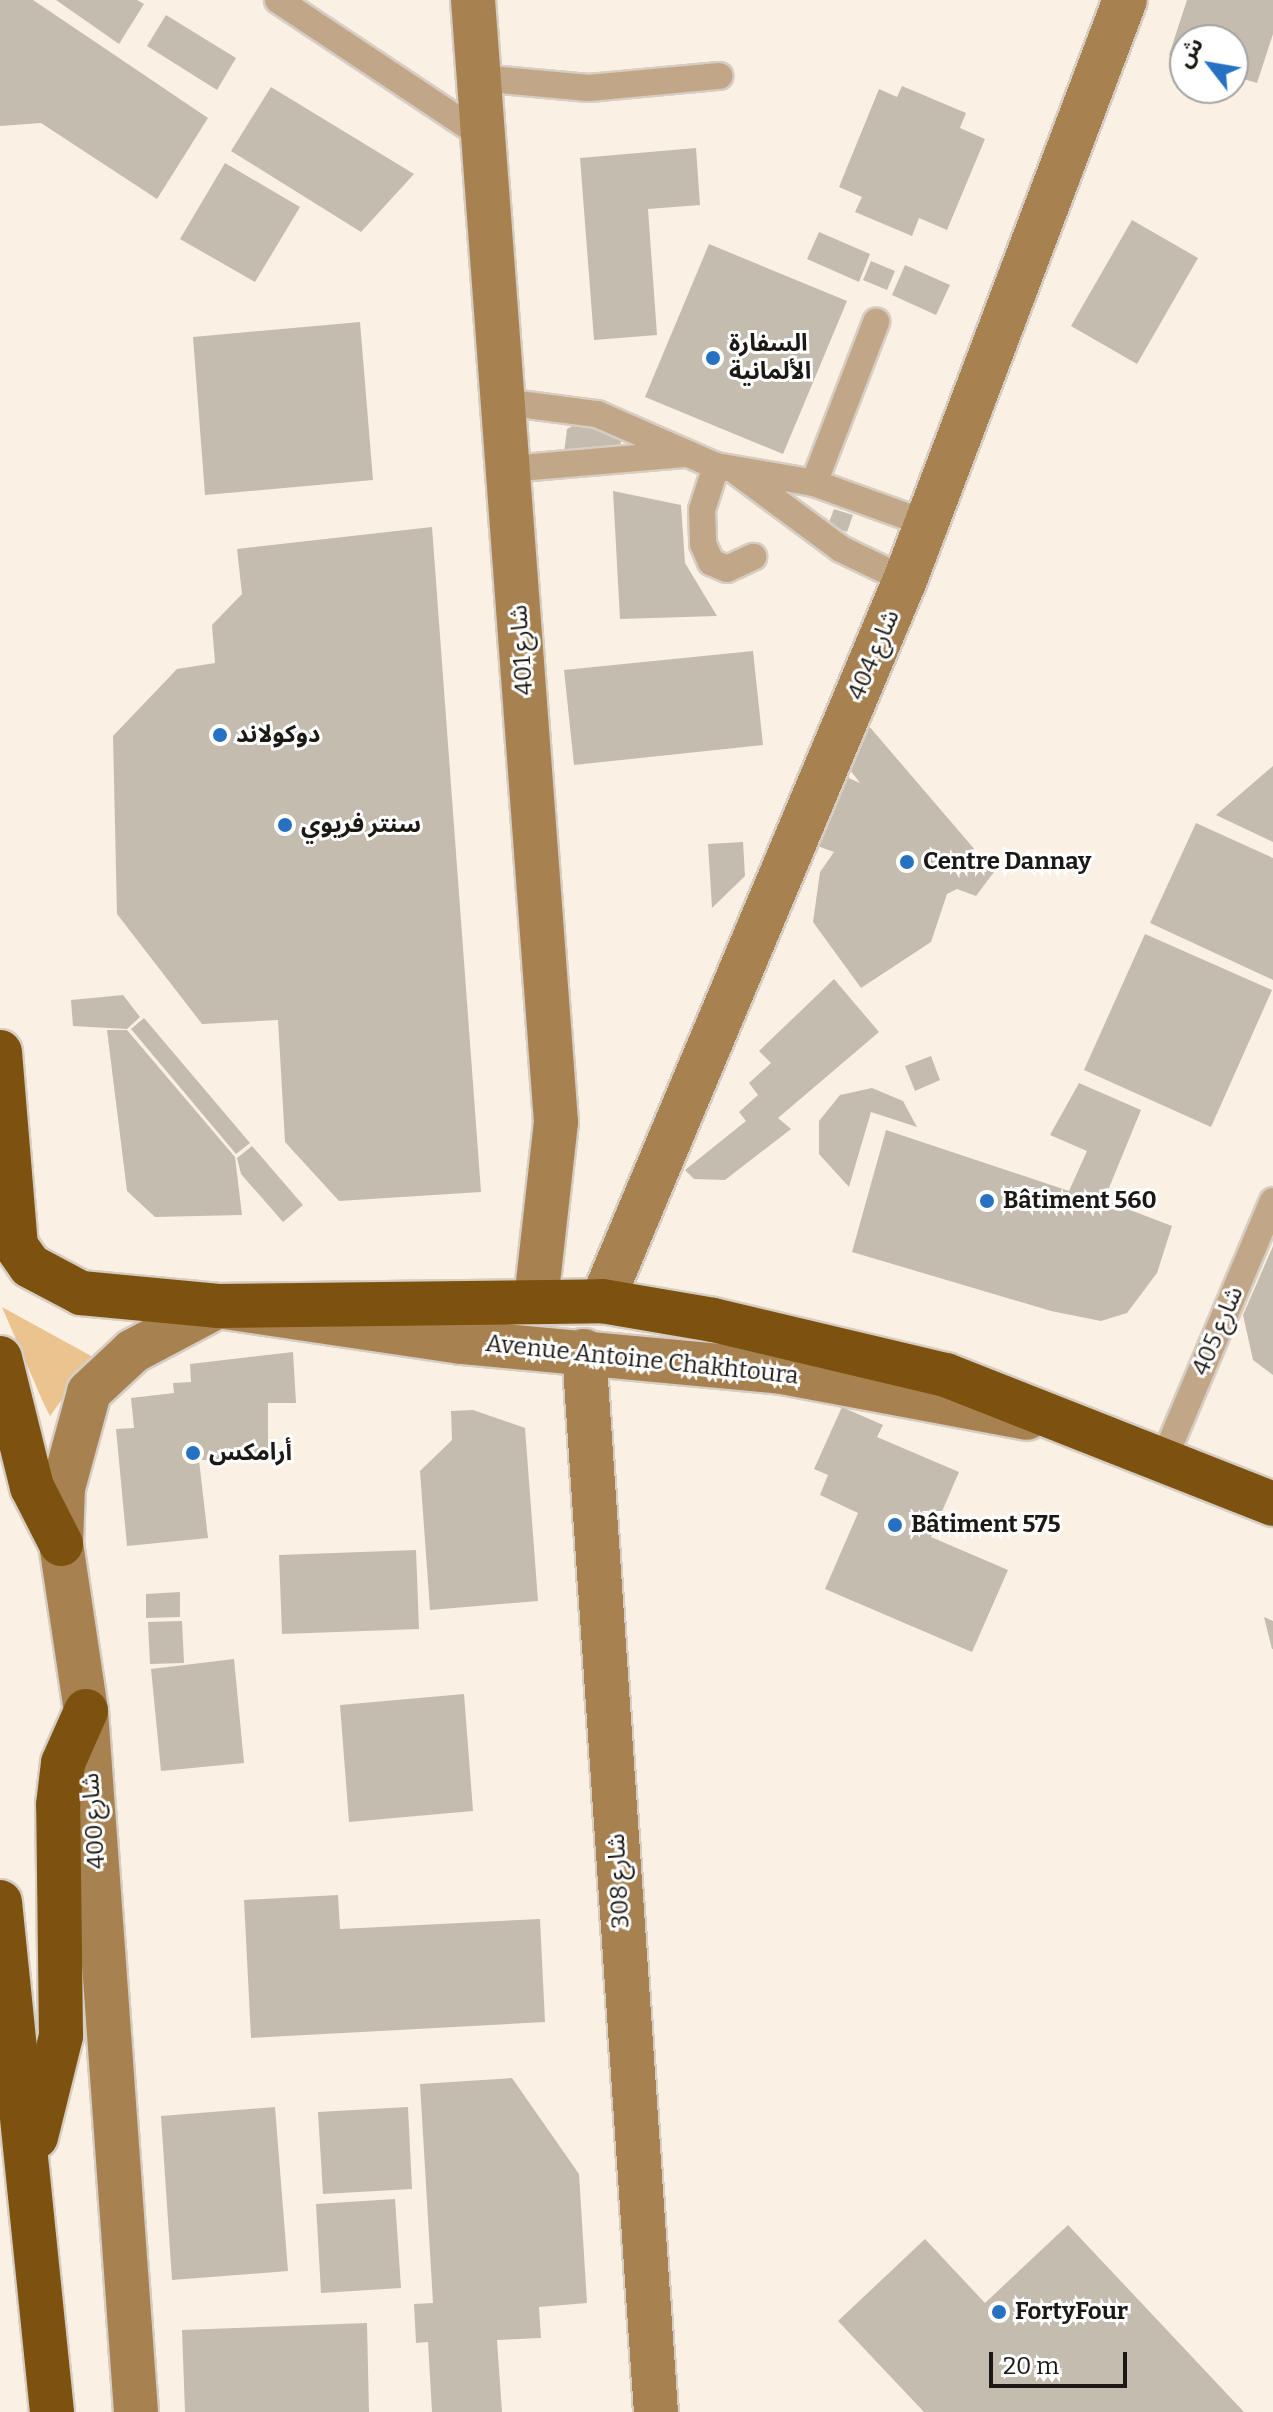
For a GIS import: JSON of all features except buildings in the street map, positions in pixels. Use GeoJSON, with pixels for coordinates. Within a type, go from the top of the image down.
{"type":"FeatureCollection","features":[{"type":"Feature","properties":{"kind":"highway"},"geometry":{"type":"LineString","coordinates":[[0,1052],[16,1246],[30,1266],[81,1293],[218,1306],[536,1299],[602,1301],[890,1357],[1273,1504]]}},
{"type":"Feature","properties":{"kind":"highway"},"geometry":{"type":"LineString","coordinates":[[0,1358],[32,1487],[61,1544]]}},
{"type":"Feature","properties":{"kind":"highway"},"geometry":{"type":"LineString","coordinates":[[29,2165],[61,2036],[58,1805],[63,1763],[86,1711]]}},
{"type":"Feature","properties":{"kind":"highway"},"geometry":{"type":"LineString","coordinates":[[0,1902],[52,2412]]}},
{"type":"Feature","properties":{"kind":"street","name":"شارع 401"},"geometry":{"type":"LineString","coordinates":[[473,0],[556,1122],[536,1299]]}},
{"type":"Feature","properties":{"kind":"street","name":"شارع 404"},"geometry":{"type":"LineString","coordinates":[[602,1301],[905,580],[1125,0]]}},
{"type":"Feature","properties":{"kind":"street","name":"Avenue Antoine Chakhtoura"},"geometry":{"type":"LineString","coordinates":[[218,1306],[461,1342],[776,1371],[1064,1425]]}},
{"type":"Feature","properties":{"kind":"street","name":"شارع 400"},"geometry":{"type":"LineString","coordinates":[[136,2412],[86,1711],[61,1544],[63,1488],[89,1392],[133,1351],[218,1306]]}},
{"type":"Feature","properties":{"kind":"street","name":"شارع 308"},"geometry":{"type":"LineString","coordinates":[[584,1351],[656,2412]]}},
{"type":"Feature","properties":{"kind":"lane"},"geometry":{"type":"LineString","coordinates":[[278,0],[484,137]]}},
{"type":"Feature","properties":{"kind":"lane"},"geometry":{"type":"LineString","coordinates":[[479,78],[589,88],[719,76]]}},
{"type":"Feature","properties":{"kind":"lane"},"geometry":{"type":"LineString","coordinates":[[814,483],[876,322]]}},
{"type":"Feature","properties":{"kind":"lane"},"geometry":{"type":"LineString","coordinates":[[504,402],[597,414],[726,469],[814,483],[927,524]]}},
{"type":"Feature","properties":{"kind":"lane"},"geometry":{"type":"LineString","coordinates":[[509,469],[685,454]]}},
{"type":"Feature","properties":{"kind":"lane"},"geometry":{"type":"LineString","coordinates":[[726,469],[702,510],[703,544],[711,562],[727,569],[753,557]]}},
{"type":"Feature","properties":{"kind":"lane"},"geometry":{"type":"LineString","coordinates":[[726,469],[841,549],[905,580]]}},
{"type":"Feature","properties":{"kind":"lane","name":"شارع 405"},"geometry":{"type":"LineString","coordinates":[[1163,1461],[1273,1201]]}},
{"type":"Feature","properties":{"kind":"shaded area"},"geometry":{"type":"Polygon","coordinates":[[[2,1307],[93,1357],[50,1416],[43,1402],[2,1307]]]}},
{"type":"Feature","properties":{"kind":"place","name":"السفارة الألمانية"},"geometry":{"type":"Point","coordinates":[713,358]}},
{"type":"Feature","properties":{"kind":"place","name":"دوكولاند"},"geometry":{"type":"Point","coordinates":[220,735]}},
{"type":"Feature","properties":{"kind":"place","name":"سنتر فريوي"},"geometry":{"type":"Point","coordinates":[285,825]}},
{"type":"Feature","properties":{"kind":"place","name":"Centre Dannay"},"geometry":{"type":"Point","coordinates":[907,862]}},
{"type":"Feature","properties":{"kind":"place","name":"Bâtiment 560"},"geometry":{"type":"Point","coordinates":[987,1201]}},
{"type":"Feature","properties":{"kind":"place","name":"أرامكس"},"geometry":{"type":"Point","coordinates":[193,1453]}},
{"type":"Feature","properties":{"kind":"place","name":"Bâtiment 575"},"geometry":{"type":"Point","coordinates":[895,1525]}},
{"type":"Feature","properties":{"kind":"place","name":"FortyFour"},"geometry":{"type":"Point","coordinates":[999,2312]}}]}
